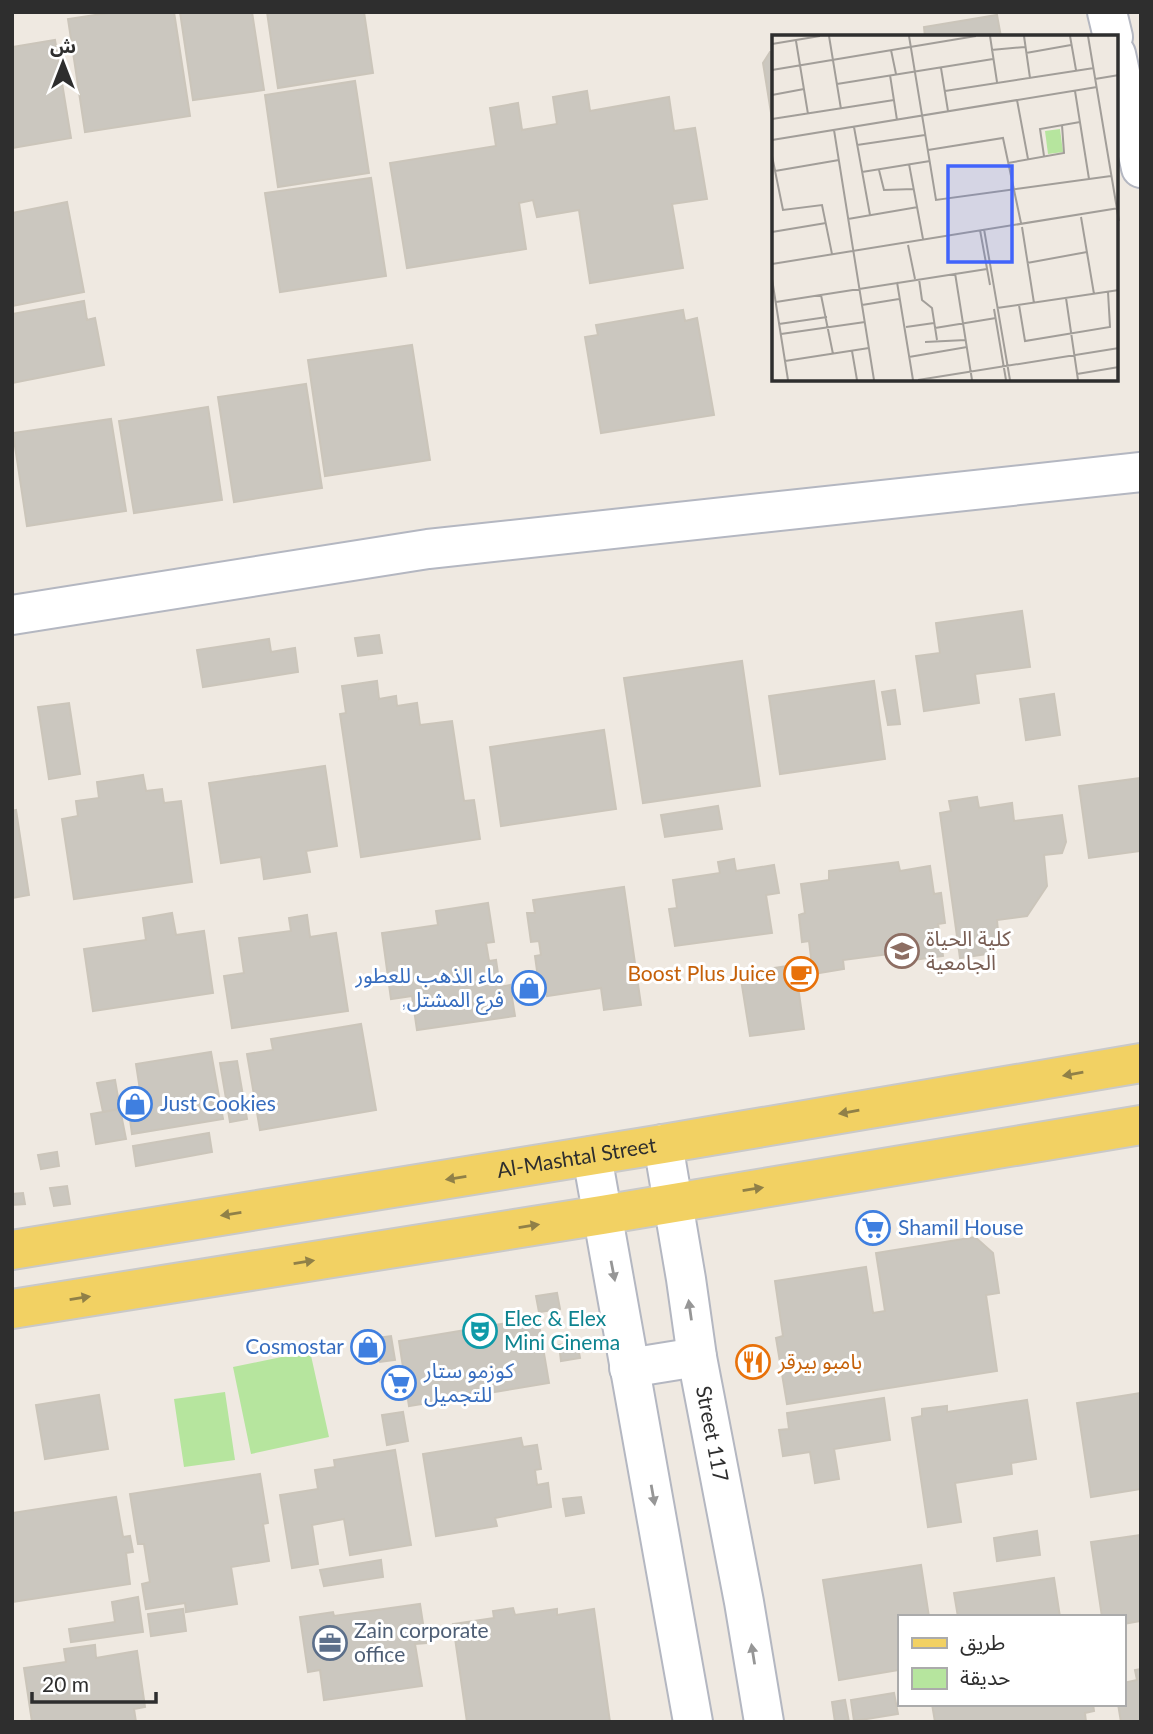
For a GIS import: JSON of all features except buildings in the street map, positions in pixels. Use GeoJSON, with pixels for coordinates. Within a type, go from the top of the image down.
{"type":"FeatureCollection","features":[{"type":"Feature","properties":{"kind":"main road","name":"Al-Mashtal Street"},"geometry":{"type":"LineString","coordinates":[[12,1250],[1141,1063]]}},
{"type":"Feature","properties":{"kind":"main road"},"geometry":{"type":"LineString","coordinates":[[12,1308],[602,1215],[1141,1125]]}},
{"type":"Feature","properties":{"kind":"street"},"geometry":{"type":"LineString","coordinates":[[1107,12],[1112,35]]}},
{"type":"Feature","properties":{"kind":"street"},"geometry":{"type":"LineString","coordinates":[[1118,63],[1141,168]]}},
{"type":"Feature","properties":{"kind":"street"},"geometry":{"type":"LineString","coordinates":[[12,615],[428,549],[1141,472]]}},
{"type":"Feature","properties":{"kind":"street","name":"Street 117"},"geometry":{"type":"LineString","coordinates":[[663,1144],[697,1357],[764,1722]]}},
{"type":"Feature","properties":{"kind":"street"},"geometry":{"type":"LineString","coordinates":[[592,1156],[693,1722]]}},
{"type":"Feature","properties":{"kind":"street"},"geometry":{"type":"LineString","coordinates":[[629,1368],[697,1357]]}},
{"type":"Feature","properties":{"kind":"green space"},"geometry":{"type":"Polygon","coordinates":[[[310,1351],[329,1437],[251,1454],[233,1367],[310,1351]]]}},
{"type":"Feature","properties":{"kind":"green space"},"geometry":{"type":"Polygon","coordinates":[[[225,1392],[235,1460],[184,1467],[174,1399],[225,1392]]]}},
{"type":"Feature","properties":{"kind":"place","name":"كلية الحياة الجامعية"},"geometry":{"type":"Point","coordinates":[902,951]}},
{"type":"Feature","properties":{"kind":"place","name":"Boost Plus Juice"},"geometry":{"type":"Point","coordinates":[801,974]}},
{"type":"Feature","properties":{"kind":"place","name":"ماء الذهب للعطور ,فرع المشتل"},"geometry":{"type":"Point","coordinates":[529,988]}},
{"type":"Feature","properties":{"kind":"place","name":"Just Cookies"},"geometry":{"type":"Point","coordinates":[135,1104]}},
{"type":"Feature","properties":{"kind":"place","name":"Shamil House"},"geometry":{"type":"Point","coordinates":[873,1228]}},
{"type":"Feature","properties":{"kind":"place","name":"Elec & Elex Mini Cinema"},"geometry":{"type":"Point","coordinates":[480,1331]}},
{"type":"Feature","properties":{"kind":"place","name":"Cosmostar"},"geometry":{"type":"Point","coordinates":[368,1347]}},
{"type":"Feature","properties":{"kind":"place","name":"بامبو بيرقر"},"geometry":{"type":"Point","coordinates":[753,1362]}},
{"type":"Feature","properties":{"kind":"place","name":"كوزمو ستار للتجميل"},"geometry":{"type":"Point","coordinates":[399,1383]}},
{"type":"Feature","properties":{"kind":"place","name":"Zain corporate office"},"geometry":{"type":"Point","coordinates":[330,1643]}}]}
